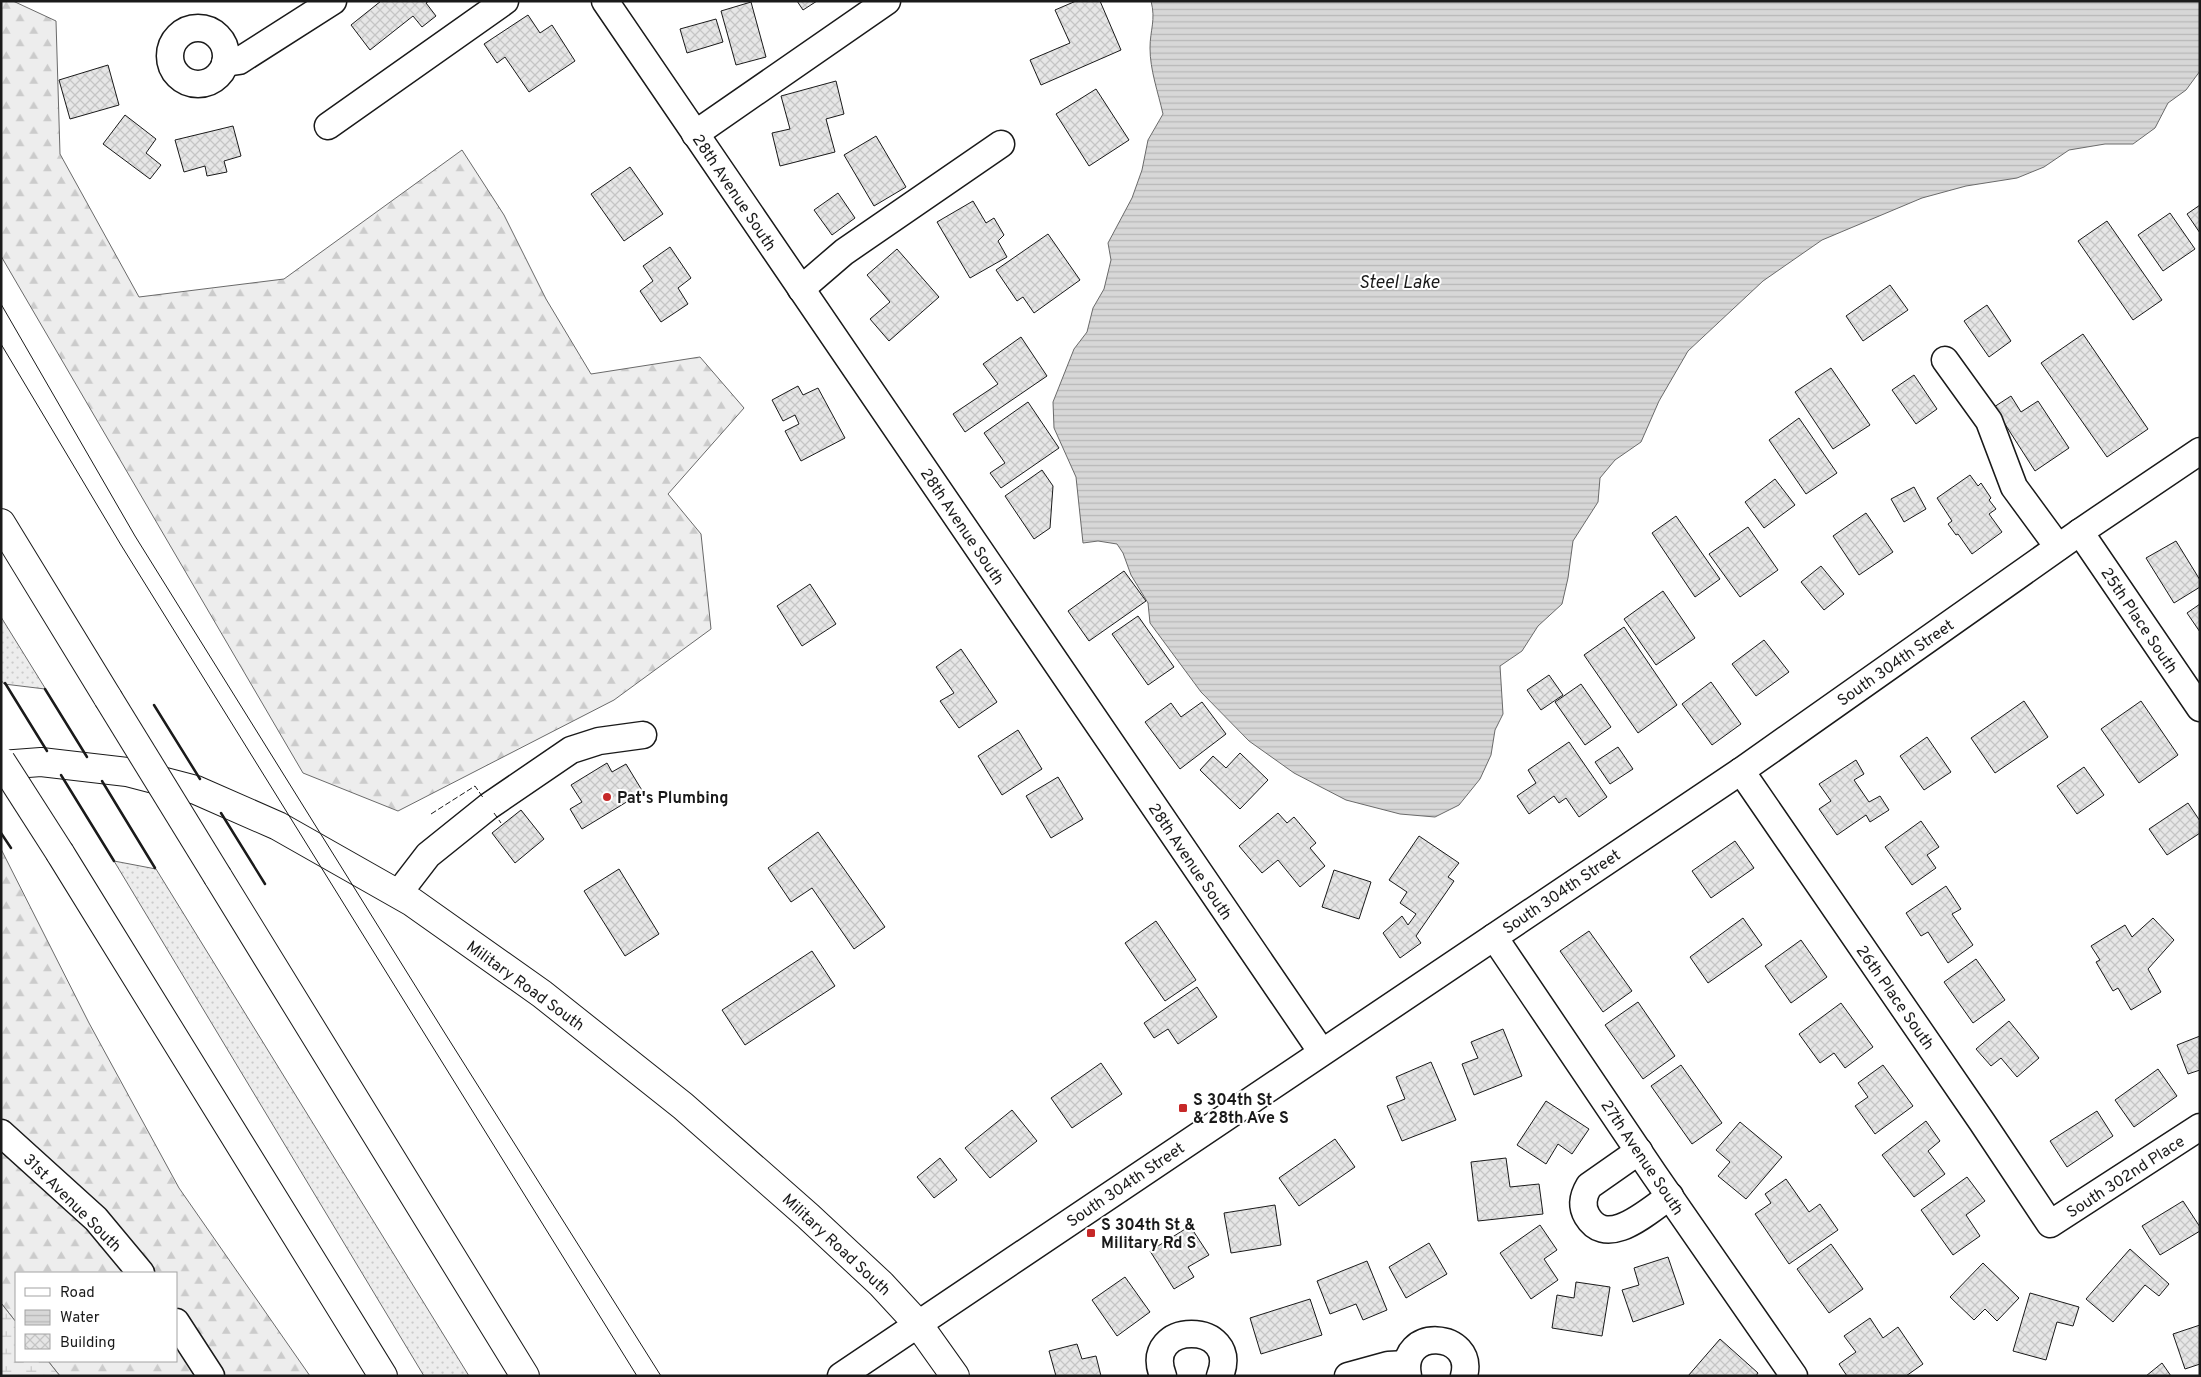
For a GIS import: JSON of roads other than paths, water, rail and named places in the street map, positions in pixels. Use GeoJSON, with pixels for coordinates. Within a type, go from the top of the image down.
{"type":"FeatureCollection","features":[{"type":"Feature","properties":{"kind":"main road"},"geometry":{"type":"LineString","coordinates":[[1,523],[525,1376]]}},
{"type":"Feature","properties":{"kind":"main road"},"geometry":{"type":"LineString","coordinates":[[1,761],[60,853],[383,1376]]}},
{"type":"Feature","properties":{"kind":"main road","name":"Military Road South"},"geometry":{"type":"LineString","coordinates":[[1,765],[41,762],[127,772],[196,790],[278,826],[398,894],[542,994],[683,1106],[881,1284],[918,1324],[955,1376]]}},
{"type":"Feature","properties":{"kind":"street"},"geometry":{"type":"LineString","coordinates":[[225,63],[239,61],[333,1]]}},
{"type":"Feature","properties":{"kind":"street"},"geometry":{"type":"LineString","coordinates":[[328,126],[505,1]]}},
{"type":"Feature","properties":{"kind":"street","name":"28th Avenue South"},"geometry":{"type":"LineString","coordinates":[[604,1],[1321,1051]]}},
{"type":"Feature","properties":{"kind":"street"},"geometry":{"type":"LineString","coordinates":[[695,134],[888,1]]}},
{"type":"Feature","properties":{"kind":"street"},"geometry":{"type":"LineString","coordinates":[[801,289],[844,252],[1001,144]]}},
{"type":"Feature","properties":{"kind":"street"},"geometry":{"type":"LineString","coordinates":[[1945,360],[1989,421],[2014,487],[2058,547]]}},
{"type":"Feature","properties":{"kind":"street","name":"South 304th Street"},"geometry":{"type":"LineString","coordinates":[[841,1376],[1741,770],[2058,547],[2200,451]]}},
{"type":"Feature","properties":{"kind":"street","name":"25th Place South"},"geometry":{"type":"LineString","coordinates":[[2080,532],[2200,708]]}},
{"type":"Feature","properties":{"kind":"street"},"geometry":{"type":"LineString","coordinates":[[398,894],[428,855],[489,806],[571,750],[599,741],[643,735]]}},
{"type":"Feature","properties":{"kind":"street","name":"26th Place South"},"geometry":{"type":"LineString","coordinates":[[1741,770],[2050,1224]]}},
{"type":"Feature","properties":{"kind":"street","name":"27th Avenue South"},"geometry":{"type":"LineString","coordinates":[[1494,937],[1794,1376]]}},
{"type":"Feature","properties":{"kind":"street","name":"South 302nd Place"},"geometry":{"type":"LineString","coordinates":[[2050,1224],[2200,1127]]}},
{"type":"Feature","properties":{"kind":"street","name":"31st Avenue South"},"geometry":{"type":"LineString","coordinates":[[1,1133],[96,1219],[141,1272]]}},
{"type":"Feature","properties":{"kind":"street"},"geometry":{"type":"LineString","coordinates":[[1639,1151],[1589,1186],[1584,1194],[1584,1204],[1585,1213],[1591,1222],[1608,1230],[1624,1228],[1670,1196]]}},
{"type":"Feature","properties":{"kind":"street"},"geometry":{"type":"LineString","coordinates":[[178,1325],[212,1376]]}},
{"type":"Feature","properties":{"kind":"street"},"geometry":{"type":"LineString","coordinates":[[1163,1376],[1161,1360],[1163,1350],[1169,1342],[1188,1332],[1208,1337],[1216,1344],[1222,1353],[1223,1364],[1220,1376]]}},
{"type":"Feature","properties":{"kind":"street"},"geometry":{"type":"LineString","coordinates":[[1348,1376],[1372,1368],[1408,1370],[1410,1355],[1421,1344],[1435,1339],[1444,1340],[1460,1352],[1464,1362],[1465,1375]]}},
{"type":"Feature","properties":{"kind":"water","name":"Steel Lake"},"geometry":{"type":"Polygon","coordinates":[[[1151,1],[2200,1],[2200,71],[2186,90],[2168,103],[2155,128],[2133,144],[2105,144],[2069,150],[2044,167],[2017,178],[1966,186],[1922,198],[1822,240],[1763,281],[1688,351],[1659,401],[1641,442],[1615,460],[1600,478],[1598,502],[1573,541],[1562,604],[1538,626],[1522,651],[1500,666],[1503,714],[1495,730],[1491,755],[1480,779],[1459,805],[1435,817],[1400,814],[1346,800],[1294,773],[1249,741],[1201,692],[1150,623],[1148,603],[1131,575],[1123,553],[1117,544],[1098,541],[1083,543],[1076,477],[1054,428],[1053,402],[1074,349],[1087,332],[1093,308],[1104,289],[1111,260],[1108,243],[1132,198],[1142,170],[1148,140],[1163,114],[1150,56],[1153,14],[1151,1]]]}},
{"type":"Feature","properties":{"kind":"tram line"},"geometry":{"type":"LineString","coordinates":[[1,304],[135,536],[661,1376]]}},
{"type":"Feature","properties":{"kind":"tram line"},"geometry":{"type":"LineString","coordinates":[[1,344],[121,545],[637,1376]]}},
{"type":"Feature","properties":{"kind":"place","name":"Pat's Plumbing"},"geometry":{"type":"Point","coordinates":[607,797]}},
{"type":"Feature","properties":{"kind":"place","name":"S 304th St & 28th Ave S"},"geometry":{"type":"Point","coordinates":[1183,1108]}},
{"type":"Feature","properties":{"kind":"place","name":"S 304th St & Military Rd S"},"geometry":{"type":"Point","coordinates":[1091,1233]}}]}
